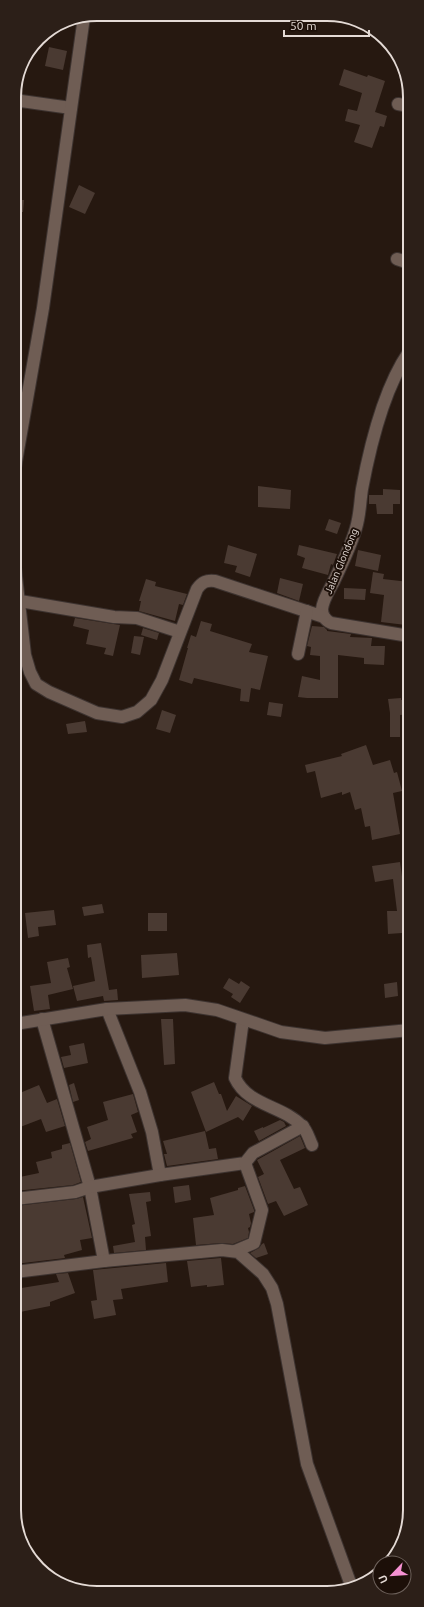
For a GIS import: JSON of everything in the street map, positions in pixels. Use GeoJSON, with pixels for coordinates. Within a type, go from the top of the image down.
{"type":"FeatureCollection","features":[{"type":"Feature","properties":{"kind":"street"},"geometry":{"type":"LineString","coordinates":[[21,433],[43,308],[83,23]]}},
{"type":"Feature","properties":{"kind":"street"},"geometry":{"type":"LineString","coordinates":[[21,101],[71,108]]}},
{"type":"Feature","properties":{"kind":"street"},"geometry":{"type":"LineString","coordinates":[[397,259],[403,261]]}},
{"type":"Feature","properties":{"kind":"street","name":"Jalan Glondong"},"geometry":{"type":"LineString","coordinates":[[324,617],[322,610],[323,603],[339,570],[356,527],[362,488],[372,446],[386,399],[403,361]]}},
{"type":"Feature","properties":{"kind":"street"},"geometry":{"type":"LineString","coordinates":[[21,612],[25,656],[36,684],[49,692],[97,713],[122,717],[136,712],[151,700],[162,680],[197,589],[207,580],[215,581],[307,611],[324,617],[331,623],[403,635]]}},
{"type":"Feature","properties":{"kind":"street"},"geometry":{"type":"LineString","coordinates":[[21,601],[114,617],[137,618],[180,632]]}},
{"type":"Feature","properties":{"kind":"street"},"geometry":{"type":"LineString","coordinates":[[298,654],[307,611]]}},
{"type":"Feature","properties":{"kind":"street"},"geometry":{"type":"LineString","coordinates":[[21,1023],[107,1009],[185,1005],[217,1010],[281,1032],[302,1036],[325,1038],[403,1031]]}},
{"type":"Feature","properties":{"kind":"street"},"geometry":{"type":"LineString","coordinates":[[107,1009],[140,1092],[152,1132],[160,1175]]}},
{"type":"Feature","properties":{"kind":"street"},"geometry":{"type":"LineString","coordinates":[[42,1019],[90,1187],[104,1261]]}},
{"type":"Feature","properties":{"kind":"street"},"geometry":{"type":"LineString","coordinates":[[243,1020],[235,1078],[239,1086],[252,1098],[281,1111],[303,1126],[312,1145]]}},
{"type":"Feature","properties":{"kind":"street"},"geometry":{"type":"LineString","coordinates":[[21,1198],[75,1192],[90,1187],[160,1175],[245,1163],[253,1153],[303,1126]]}},
{"type":"Feature","properties":{"kind":"street"},"geometry":{"type":"LineString","coordinates":[[21,1271],[104,1261],[222,1250],[235,1251],[254,1243],[263,1212],[245,1163]]}},
{"type":"Feature","properties":{"kind":"street"},"geometry":{"type":"LineString","coordinates":[[235,1251],[263,1274],[272,1288],[277,1304],[307,1464],[350,1582]]}},
{"type":"Feature","properties":{"kind":"building"},"geometry":{"type":"Polygon","coordinates":[[[49,47],[67,51],[63,70],[45,66],[49,47]]]}},
{"type":"Feature","properties":{"kind":"building"},"geometry":{"type":"Polygon","coordinates":[[[344,69],[367,77],[368,75],[385,81],[375,112],[387,116],[384,127],[380,126],[372,148],[354,142],[360,125],[345,121],[348,109],[357,111],[362,93],[339,85],[344,69]]]}},
{"type":"Feature","properties":{"kind":"building"},"geometry":{"type":"Polygon","coordinates":[[[79,185],[95,193],[85,214],[69,207],[79,185]]]}},
{"type":"Feature","properties":{"kind":"building"},"geometry":{"type":"Polygon","coordinates":[[[21,200],[24,200],[23,212],[21,212],[21,200]]]}},
{"type":"Feature","properties":{"kind":"building"},"geometry":{"type":"Polygon","coordinates":[[[258,486],[291,490],[290,509],[258,507],[258,486]]]}},
{"type":"Feature","properties":{"kind":"building"},"geometry":{"type":"Polygon","coordinates":[[[383,489],[400,490],[400,504],[393,504],[393,514],[377,514],[376,504],[369,504],[369,495],[383,495],[383,489]]]}},
{"type":"Feature","properties":{"kind":"building"},"geometry":{"type":"Polygon","coordinates":[[[329,519],[341,523],[337,534],[325,530],[329,519]]]}},
{"type":"Feature","properties":{"kind":"building"},"geometry":{"type":"Polygon","coordinates":[[[228,545],[257,554],[250,577],[235,572],[237,566],[224,563],[228,545]]]}},
{"type":"Feature","properties":{"kind":"building"},"geometry":{"type":"Polygon","coordinates":[[[299,545],[337,554],[333,565],[331,564],[328,575],[302,568],[305,558],[297,555],[299,545]]]}},
{"type":"Feature","properties":{"kind":"building"},"geometry":{"type":"Polygon","coordinates":[[[358,550],[381,555],[378,571],[355,566],[358,550]]]}},
{"type":"Feature","properties":{"kind":"building"},"geometry":{"type":"Polygon","coordinates":[[[373,572],[384,574],[383,579],[403,581],[403,625],[381,622],[384,595],[370,593],[373,572]]]}},
{"type":"Feature","properties":{"kind":"building"},"geometry":{"type":"Polygon","coordinates":[[[280,578],[303,584],[299,601],[277,593],[280,578]]]}},
{"type":"Feature","properties":{"kind":"building"},"geometry":{"type":"Polygon","coordinates":[[[146,579],[156,582],[155,586],[187,594],[183,605],[179,604],[175,621],[139,611],[141,601],[139,601],[146,579]]]}},
{"type":"Feature","properties":{"kind":"building"},"geometry":{"type":"Polygon","coordinates":[[[344,588],[366,589],[365,600],[344,599],[344,588]]]}},
{"type":"Feature","properties":{"kind":"building"},"geometry":{"type":"Polygon","coordinates":[[[75,618],[120,625],[113,656],[104,654],[106,648],[86,644],[89,630],[73,626],[75,618]]]}},
{"type":"Feature","properties":{"kind":"building"},"geometry":{"type":"Polygon","coordinates":[[[201,621],[212,624],[210,631],[252,644],[249,652],[268,656],[260,690],[251,688],[249,702],[240,701],[241,689],[194,678],[192,684],[179,680],[191,635],[196,637],[201,621]]]}},
{"type":"Feature","properties":{"kind":"building"},"geometry":{"type":"Polygon","coordinates":[[[312,626],[324,627],[327,631],[351,634],[350,637],[372,638],[371,646],[385,646],[384,665],[364,664],[364,658],[338,655],[338,698],[298,697],[302,676],[320,680],[320,656],[310,655],[311,647],[307,646],[312,626]]]}},
{"type":"Feature","properties":{"kind":"building"},"geometry":{"type":"Polygon","coordinates":[[[143,628],[159,633],[157,640],[141,635],[143,628]]]}},
{"type":"Feature","properties":{"kind":"building"},"geometry":{"type":"Polygon","coordinates":[[[134,636],[144,637],[140,655],[131,653],[134,636]]]}},
{"type":"Feature","properties":{"kind":"building"},"geometry":{"type":"Polygon","coordinates":[[[401,698],[401,700],[403,700],[403,715],[400,715],[400,737],[390,737],[390,713],[388,699],[401,698]]]}},
{"type":"Feature","properties":{"kind":"building"},"geometry":{"type":"Polygon","coordinates":[[[269,702],[283,704],[281,717],[267,715],[269,702]]]}},
{"type":"Feature","properties":{"kind":"building"},"geometry":{"type":"Polygon","coordinates":[[[162,710],[176,715],[170,733],[156,729],[162,710]]]}},
{"type":"Feature","properties":{"kind":"building"},"geometry":{"type":"Polygon","coordinates":[[[85,721],[87,732],[68,734],[66,724],[85,721]]]}},
{"type":"Feature","properties":{"kind":"building"},"geometry":{"type":"Polygon","coordinates":[[[366,745],[373,765],[390,760],[394,773],[397,772],[402,791],[393,793],[400,834],[372,840],[370,826],[365,827],[361,808],[355,810],[350,792],[342,795],[342,792],[321,798],[315,771],[307,773],[305,765],[342,756],[341,754],[366,745]]]}},
{"type":"Feature","properties":{"kind":"building"},"geometry":{"type":"Polygon","coordinates":[[[400,862],[403,884],[402,933],[388,934],[387,911],[397,911],[393,879],[375,882],[372,866],[400,862]]]}},
{"type":"Feature","properties":{"kind":"building"},"geometry":{"type":"Polygon","coordinates":[[[102,904],[104,913],[84,916],[82,907],[102,904]]]}},
{"type":"Feature","properties":{"kind":"building"},"geometry":{"type":"Polygon","coordinates":[[[54,910],[56,925],[38,927],[39,936],[28,938],[25,913],[54,910]]]}},
{"type":"Feature","properties":{"kind":"building"},"geometry":{"type":"Polygon","coordinates":[[[148,913],[167,913],[167,931],[148,931],[148,913]]]}},
{"type":"Feature","properties":{"kind":"building"},"geometry":{"type":"Polygon","coordinates":[[[101,943],[109,990],[117,989],[118,1000],[104,1001],[103,996],[77,1001],[73,986],[95,981],[91,957],[88,958],[87,945],[101,943]]]}},
{"type":"Feature","properties":{"kind":"building"},"geometry":{"type":"Polygon","coordinates":[[[177,953],[179,975],[142,978],[141,955],[177,953]]]}},
{"type":"Feature","properties":{"kind":"building"},"geometry":{"type":"Polygon","coordinates":[[[68,958],[70,967],[67,968],[73,989],[48,995],[50,1009],[34,1011],[30,986],[51,983],[47,962],[68,958]]]}},
{"type":"Feature","properties":{"kind":"building"},"geometry":{"type":"Polygon","coordinates":[[[229,978],[239,984],[241,981],[250,987],[240,1003],[231,997],[233,994],[223,988],[229,978]]]}},
{"type":"Feature","properties":{"kind":"building"},"geometry":{"type":"Polygon","coordinates":[[[397,982],[398,996],[385,998],[384,984],[397,982]]]}},
{"type":"Feature","properties":{"kind":"building"},"geometry":{"type":"Polygon","coordinates":[[[161,1019],[173,1019],[175,1064],[164,1065],[161,1019]]]}},
{"type":"Feature","properties":{"kind":"building"},"geometry":{"type":"Polygon","coordinates":[[[84,1043],[88,1063],[64,1068],[61,1057],[71,1055],[69,1046],[84,1043]]]}},
{"type":"Feature","properties":{"kind":"building"},"geometry":{"type":"Polygon","coordinates":[[[214,1082],[219,1094],[221,1094],[227,1111],[236,1096],[252,1106],[243,1121],[238,1117],[206,1132],[191,1092],[214,1082]]]}},
{"type":"Feature","properties":{"kind":"building"},"geometry":{"type":"Polygon","coordinates":[[[74,1083],[79,1100],[73,1102],[69,1085],[74,1083]]]}},
{"type":"Feature","properties":{"kind":"building"},"geometry":{"type":"Polygon","coordinates":[[[39,1085],[47,1103],[57,1099],[65,1126],[46,1132],[41,1119],[21,1127],[21,1092],[39,1085]]]}},
{"type":"Feature","properties":{"kind":"building"},"geometry":{"type":"Polygon","coordinates":[[[133,1094],[138,1112],[131,1115],[137,1132],[131,1134],[133,1138],[88,1151],[85,1142],[91,1139],[87,1127],[108,1120],[103,1102],[133,1094]]]}},
{"type":"Feature","properties":{"kind":"building"},"geometry":{"type":"Polygon","coordinates":[[[280,1120],[284,1122],[286,1126],[259,1141],[254,1131],[280,1120]]]}},
{"type":"Feature","properties":{"kind":"building"},"geometry":{"type":"Polygon","coordinates":[[[205,1131],[209,1149],[216,1148],[218,1159],[167,1166],[164,1154],[167,1154],[163,1141],[205,1131]]]}},
{"type":"Feature","properties":{"kind":"building"},"geometry":{"type":"Polygon","coordinates":[[[300,1136],[305,1148],[280,1160],[294,1189],[300,1187],[308,1205],[284,1216],[276,1201],[268,1204],[258,1177],[264,1174],[257,1160],[300,1136]]]}},
{"type":"Feature","properties":{"kind":"building"},"geometry":{"type":"Polygon","coordinates":[[[70,1143],[81,1182],[73,1185],[21,1190],[21,1177],[39,1173],[36,1162],[52,1158],[51,1152],[62,1149],[62,1145],[70,1143]]]}},
{"type":"Feature","properties":{"kind":"building"},"geometry":{"type":"Polygon","coordinates":[[[189,1185],[191,1200],[175,1203],[173,1187],[189,1185]]]}},
{"type":"Feature","properties":{"kind":"building"},"geometry":{"type":"Polygon","coordinates":[[[245,1186],[254,1210],[254,1212],[249,1214],[251,1223],[250,1227],[248,1228],[248,1238],[233,1244],[221,1243],[196,1245],[193,1218],[214,1215],[210,1198],[238,1190],[238,1188],[245,1186]]]}},
{"type":"Feature","properties":{"kind":"building"},"geometry":{"type":"Polygon","coordinates":[[[150,1192],[151,1201],[146,1202],[151,1236],[145,1237],[146,1250],[114,1253],[113,1246],[135,1242],[132,1225],[135,1224],[129,1194],[150,1192]]]}},
{"type":"Feature","properties":{"kind":"building"},"geometry":{"type":"Polygon","coordinates":[[[83,1197],[92,1238],[80,1240],[82,1250],[64,1255],[65,1258],[21,1263],[21,1205],[83,1197]]]}},
{"type":"Feature","properties":{"kind":"building"},"geometry":{"type":"Polygon","coordinates":[[[264,1243],[268,1254],[256,1258],[250,1253],[259,1248],[264,1243]]]}},
{"type":"Feature","properties":{"kind":"building"},"geometry":{"type":"Polygon","coordinates":[[[221,1258],[224,1285],[191,1287],[187,1261],[221,1258]]]}},
{"type":"Feature","properties":{"kind":"building"},"geometry":{"type":"Polygon","coordinates":[[[166,1263],[168,1282],[121,1289],[123,1299],[113,1300],[116,1315],[94,1319],[91,1301],[97,1300],[93,1270],[166,1263]]]}},
{"type":"Feature","properties":{"kind":"building"},"geometry":{"type":"Polygon","coordinates":[[[68,1273],[75,1293],[50,1302],[50,1306],[21,1312],[21,1288],[59,1282],[56,1274],[68,1273]]]}}]}
